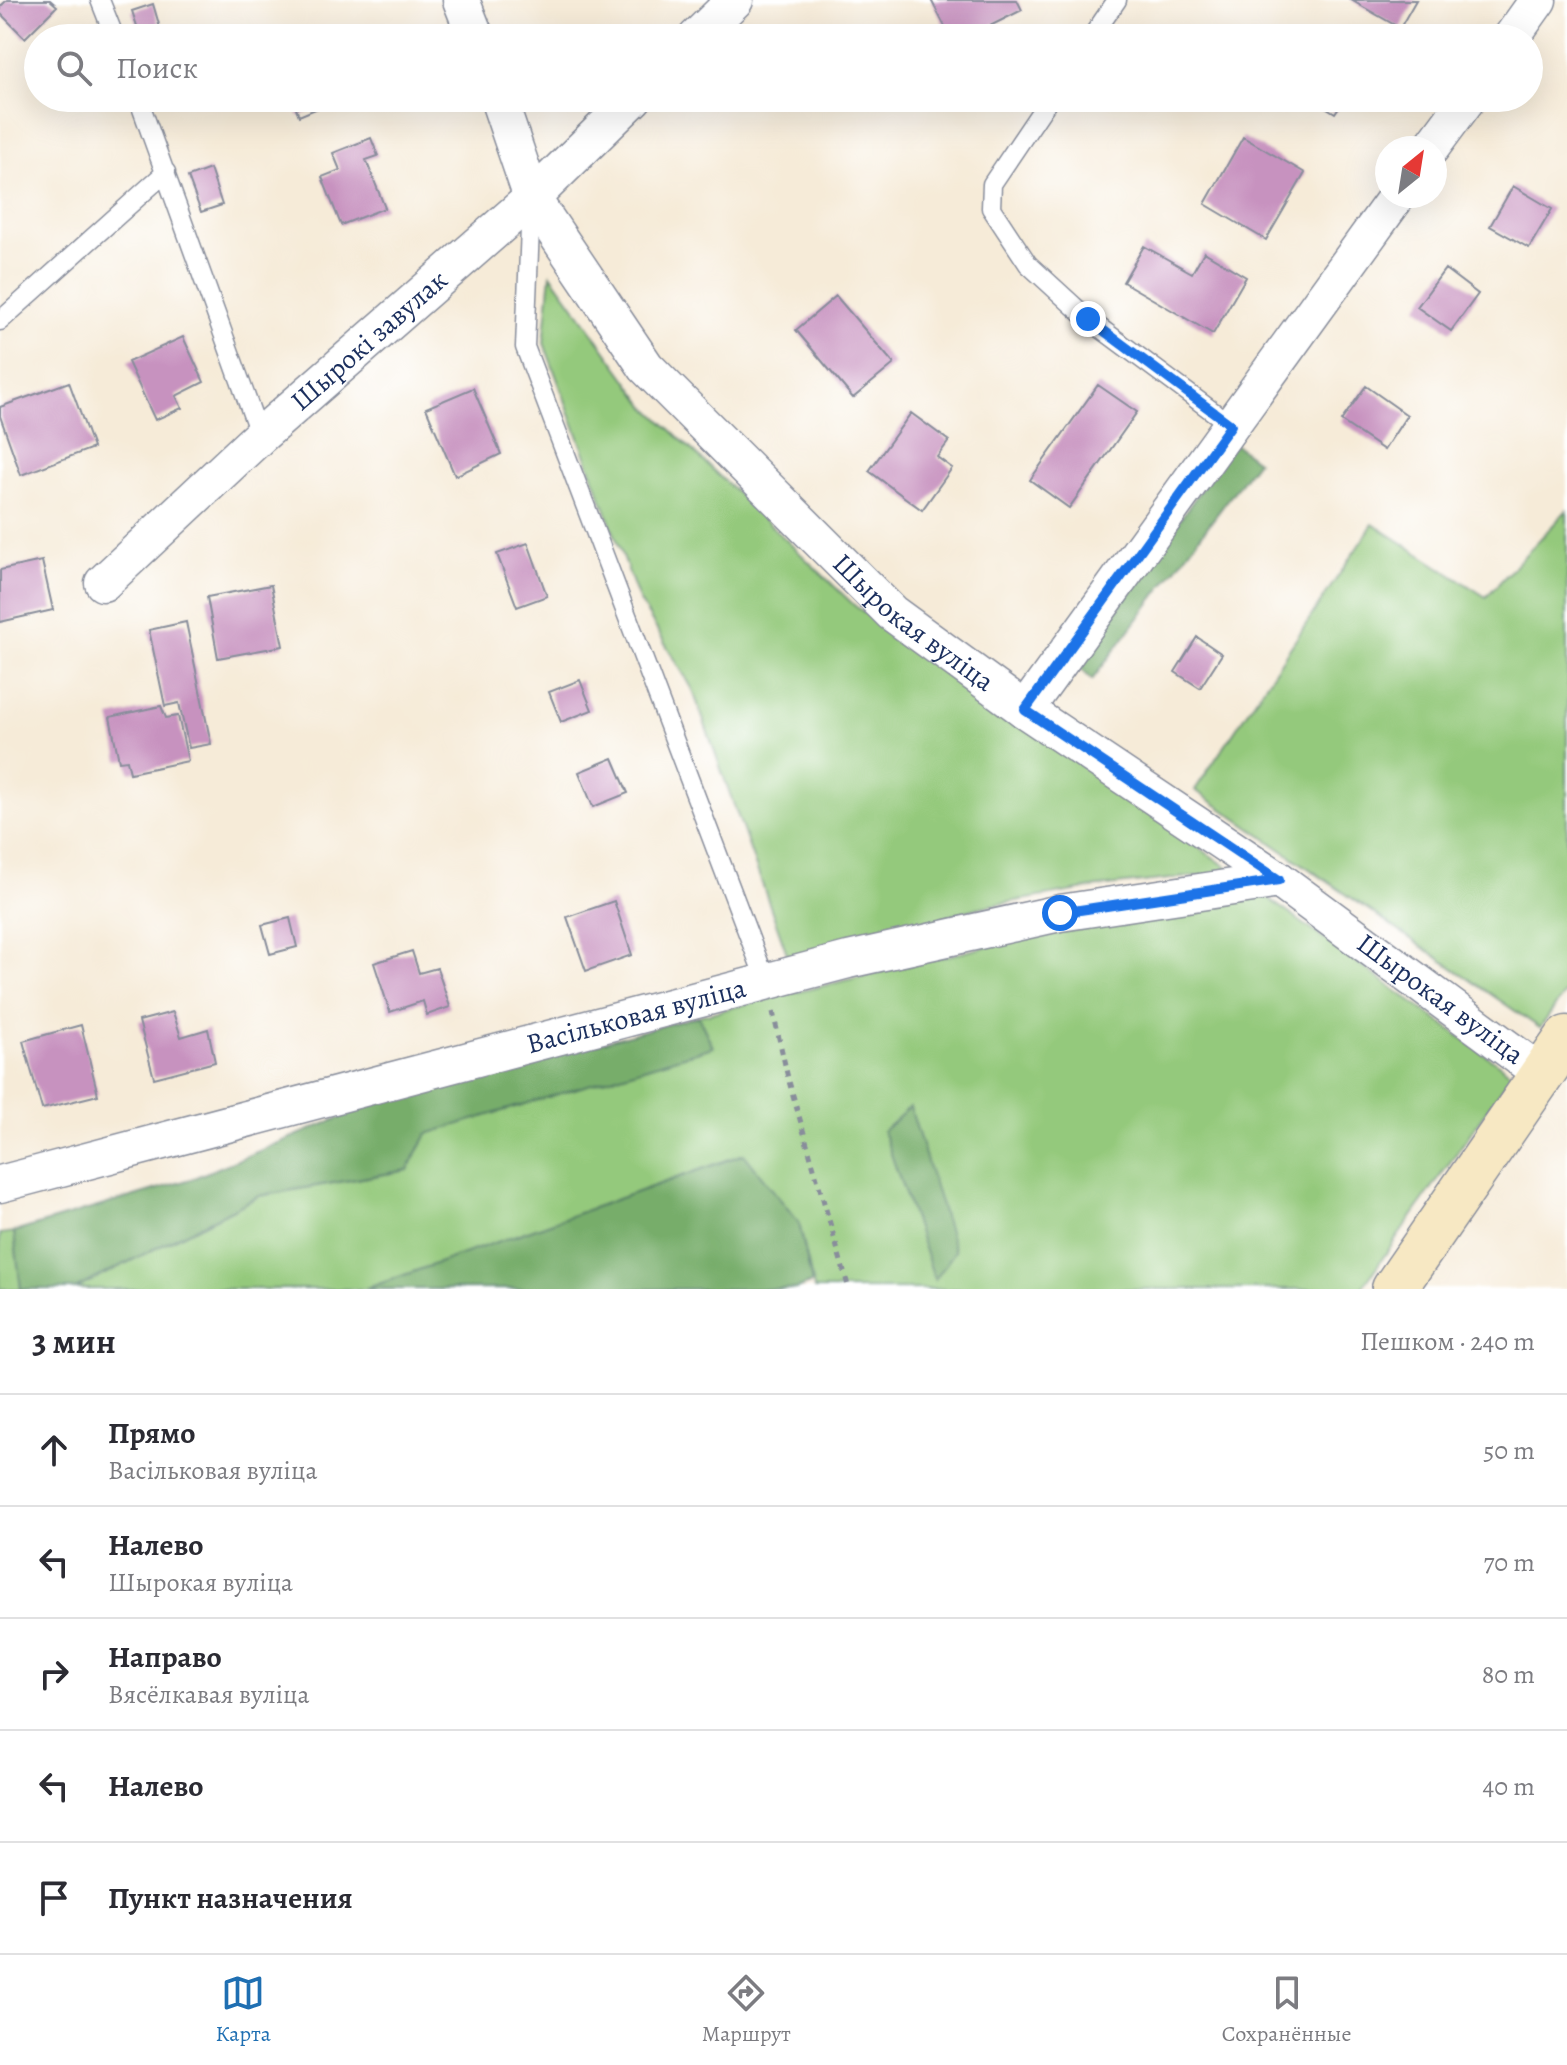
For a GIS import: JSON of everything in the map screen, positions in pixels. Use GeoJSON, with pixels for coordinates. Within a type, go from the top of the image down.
{"type":"FeatureCollection","features":[{"type":"Feature","properties":{"kind":"street"},"geometry":{"type":"LineString","coordinates":[[461,0],[470,24]]}},
{"type":"Feature","properties":{"kind":"street"},"geometry":{"type":"LineString","coordinates":[[710,24],[735,0]]}},
{"type":"Feature","properties":{"kind":"street"},"geometry":{"type":"LineString","coordinates":[[1521,24],[1538,0]]}},
{"type":"Feature","properties":{"kind":"street","name":"Шырокая вуліца"},"geometry":{"type":"LineString","coordinates":[[503,112],[532,198],[646,367],[892,613],[1025,710],[1279,880],[1542,1074]]}},
{"type":"Feature","properties":{"kind":"street","name":"Шырокі завулак"},"geometry":{"type":"LineString","coordinates":[[103,583],[260,436],[532,198],[620,112]]}},
{"type":"Feature","properties":{"kind":"street"},"geometry":{"type":"LineString","coordinates":[[1440,136],[1458,112]]}},
{"type":"Feature","properties":{"kind":"street"},"geometry":{"type":"LineString","coordinates":[[1025,710],[1388,208]]}},
{"type":"Feature","properties":{"kind":"street","name":"Васільковая вуліца"},"geometry":{"type":"LineString","coordinates":[[0,1182],[848,960],[1060,913],[1279,880]]}},
{"type":"Feature","properties":{"kind":"street"},"geometry":{"type":"LineString","coordinates":[[1394,1289],[1567,1038]]}},
{"type":"Feature","properties":{"kind":"lane"},"geometry":{"type":"LineString","coordinates":[[100,0],[109,24]]}},
{"type":"Feature","properties":{"kind":"lane"},"geometry":{"type":"LineString","coordinates":[[1101,24],[1117,0]]}},
{"type":"Feature","properties":{"kind":"lane"},"geometry":{"type":"LineString","coordinates":[[143,112],[260,436]]}},
{"type":"Feature","properties":{"kind":"lane"},"geometry":{"type":"LineString","coordinates":[[1041,112],[992,184],[991,208],[1028,264],[1088,319],[1231,425]]}},
{"type":"Feature","properties":{"kind":"lane"},"geometry":{"type":"LineString","coordinates":[[0,321],[166,172]]}},
{"type":"Feature","properties":{"kind":"lane"},"geometry":{"type":"LineString","coordinates":[[532,198],[525,347],[766,981]]}},
{"type":"Feature","properties":{"kind":"path"},"geometry":{"type":"LineString","coordinates":[[766,981],[788,1078],[849,1289]]}},
{"type":"Feature","properties":{"kind":"green space"},"geometry":{"type":"Polygon","coordinates":[[[551,274],[645,405],[855,606],[1234,872],[1098,887],[981,907],[790,962],[692,688],[639,600],[544,343],[551,274]]]}},
{"type":"Feature","properties":{"kind":"green space"},"geometry":{"type":"Polygon","coordinates":[[[1233,443],[1257,461],[1092,680],[1078,666],[1233,443]]]}},
{"type":"Feature","properties":{"kind":"green space"},"geometry":{"type":"Polygon","coordinates":[[[1567,510],[1567,990],[1540,1028],[1195,790],[1373,524],[1486,597],[1567,510]]]}},
{"type":"Feature","properties":{"kind":"green space"},"geometry":{"type":"Polygon","coordinates":[[[1265,896],[1512,1074],[1361,1289],[814,1289],[799,1223],[744,1155],[365,1289],[75,1289],[259,1196],[407,1170],[426,1134],[712,1047],[698,1016],[997,944],[1265,896]]]}},
{"type":"Feature","properties":{"kind":"green space"},"geometry":{"type":"Polygon","coordinates":[[[698,1016],[713,1047],[427,1134],[408,1170],[259,1196],[75,1289],[21,1289],[14,1232],[191,1179],[368,1106],[698,1016]]]}},
{"type":"Feature","properties":{"kind":"green space"},"geometry":{"type":"Polygon","coordinates":[[[910,1107],[955,1251],[935,1280],[883,1131],[910,1107]]]}},
{"type":"Feature","properties":{"kind":"green space"},"geometry":{"type":"Polygon","coordinates":[[[744,1154],[799,1223],[812,1283],[796,1289],[365,1289],[744,1154]]]}},
{"type":"Feature","properties":{"kind":"green space"},"geometry":{"type":"Polygon","coordinates":[[[14,1232],[21,1289],[0,1289],[0,1234],[14,1232]]]}},
{"type":"Feature","properties":{"kind":"building"},"geometry":{"type":"Polygon","coordinates":[[[7,0],[50,0],[57,6],[39,24],[24,24],[24,37],[0,13],[0,7],[7,0]]]}},
{"type":"Feature","properties":{"kind":"building"},"geometry":{"type":"Polygon","coordinates":[[[931,0],[1017,0],[1022,10],[994,24],[944,24],[931,0]]]}},
{"type":"Feature","properties":{"kind":"building"},"geometry":{"type":"Polygon","coordinates":[[[1351,0],[1416,0],[1402,24],[1393,24],[1351,0]]]}},
{"type":"Feature","properties":{"kind":"building"},"geometry":{"type":"Polygon","coordinates":[[[153,4],[159,24],[136,24],[132,11],[153,4]]]}},
{"type":"Feature","properties":{"kind":"building"},"geometry":{"type":"Polygon","coordinates":[[[1243,137],[1305,173],[1266,240],[1205,204],[1243,137]]]}},
{"type":"Feature","properties":{"kind":"building"},"geometry":{"type":"Polygon","coordinates":[[[371,138],[378,156],[366,160],[385,208],[341,225],[322,177],[340,170],[333,153],[371,138]]]}},
{"type":"Feature","properties":{"kind":"building"},"geometry":{"type":"Polygon","coordinates":[[[210,169],[222,205],[201,212],[188,177],[210,169]]]}},
{"type":"Feature","properties":{"kind":"building"},"geometry":{"type":"Polygon","coordinates":[[[1513,186],[1552,209],[1529,248],[1490,226],[1513,186]]]}},
{"type":"Feature","properties":{"kind":"building"},"geometry":{"type":"Polygon","coordinates":[[[1144,246],[1192,273],[1204,252],[1246,277],[1213,334],[1123,282],[1144,246]]]}},
{"type":"Feature","properties":{"kind":"building"},"geometry":{"type":"Polygon","coordinates":[[[1445,269],[1478,294],[1451,331],[1417,307],[1445,269]]]}},
{"type":"Feature","properties":{"kind":"building"},"geometry":{"type":"Polygon","coordinates":[[[836,296],[894,364],[853,398],[796,330],[836,296]]]}},
{"type":"Feature","properties":{"kind":"building"},"geometry":{"type":"Polygon","coordinates":[[[183,337],[204,382],[176,396],[182,408],[155,420],[128,362],[183,337]]]}},
{"type":"Feature","properties":{"kind":"building"},"geometry":{"type":"Polygon","coordinates":[[[69,382],[93,448],[21,475],[0,416],[0,407],[69,382]]]}},
{"type":"Feature","properties":{"kind":"building"},"geometry":{"type":"Polygon","coordinates":[[[1098,385],[1137,412],[1069,508],[1030,480],[1098,385]]]}},
{"type":"Feature","properties":{"kind":"building"},"geometry":{"type":"Polygon","coordinates":[[[1366,386],[1407,415],[1384,450],[1341,421],[1366,386]]]}},
{"type":"Feature","properties":{"kind":"building"},"geometry":{"type":"Polygon","coordinates":[[[473,388],[501,454],[455,476],[426,408],[473,388]]]}},
{"type":"Feature","properties":{"kind":"building"},"geometry":{"type":"Polygon","coordinates":[[[911,413],[949,441],[937,457],[952,468],[922,510],[869,471],[911,413]]]}},
{"type":"Feature","properties":{"kind":"building"},"geometry":{"type":"Polygon","coordinates":[[[528,543],[547,596],[517,607],[497,554],[528,543]]]}},
{"type":"Feature","properties":{"kind":"building"},"geometry":{"type":"Polygon","coordinates":[[[42,561],[53,610],[0,622],[0,570],[42,561]]]}},
{"type":"Feature","properties":{"kind":"building"},"geometry":{"type":"Polygon","coordinates":[[[271,585],[283,646],[218,658],[207,597],[271,585]]]}},
{"type":"Feature","properties":{"kind":"building"},"geometry":{"type":"Polygon","coordinates":[[[186,622],[211,744],[189,748],[179,703],[165,706],[149,630],[186,622]]]}},
{"type":"Feature","properties":{"kind":"building"},"geometry":{"type":"Polygon","coordinates":[[[1197,637],[1222,654],[1200,688],[1175,672],[1197,637]]]}},
{"type":"Feature","properties":{"kind":"building"},"geometry":{"type":"Polygon","coordinates":[[[580,680],[592,710],[561,722],[549,692],[580,680]]]}},
{"type":"Feature","properties":{"kind":"building"},"geometry":{"type":"Polygon","coordinates":[[[161,706],[166,718],[178,716],[188,761],[130,773],[127,760],[119,761],[110,717],[161,706]]]}},
{"type":"Feature","properties":{"kind":"building"},"geometry":{"type":"Polygon","coordinates":[[[613,758],[628,793],[593,807],[579,772],[613,758]]]}},
{"type":"Feature","properties":{"kind":"building"},"geometry":{"type":"Polygon","coordinates":[[[614,901],[632,955],[586,971],[567,917],[614,901]]]}},
{"type":"Feature","properties":{"kind":"building"},"geometry":{"type":"Polygon","coordinates":[[[290,918],[297,947],[270,954],[262,925],[290,918]]]}},
{"type":"Feature","properties":{"kind":"building"},"geometry":{"type":"Polygon","coordinates":[[[412,951],[419,973],[437,968],[450,1007],[427,1015],[423,1001],[390,1012],[374,963],[412,951]]]}},
{"type":"Feature","properties":{"kind":"building"},"geometry":{"type":"Polygon","coordinates":[[[173,1012],[181,1037],[208,1029],[215,1062],[154,1078],[139,1021],[173,1012]]]}},
{"type":"Feature","properties":{"kind":"building"},"geometry":{"type":"Polygon","coordinates":[[[81,1025],[98,1095],[42,1109],[23,1041],[81,1025]]]}},
{"type":"Feature","properties":{"kind":"route"},"geometry":{"type":"LineString","coordinates":[[1060,913],[1279,880],[1025,710],[1231,425],[1088,319]]}}]}
